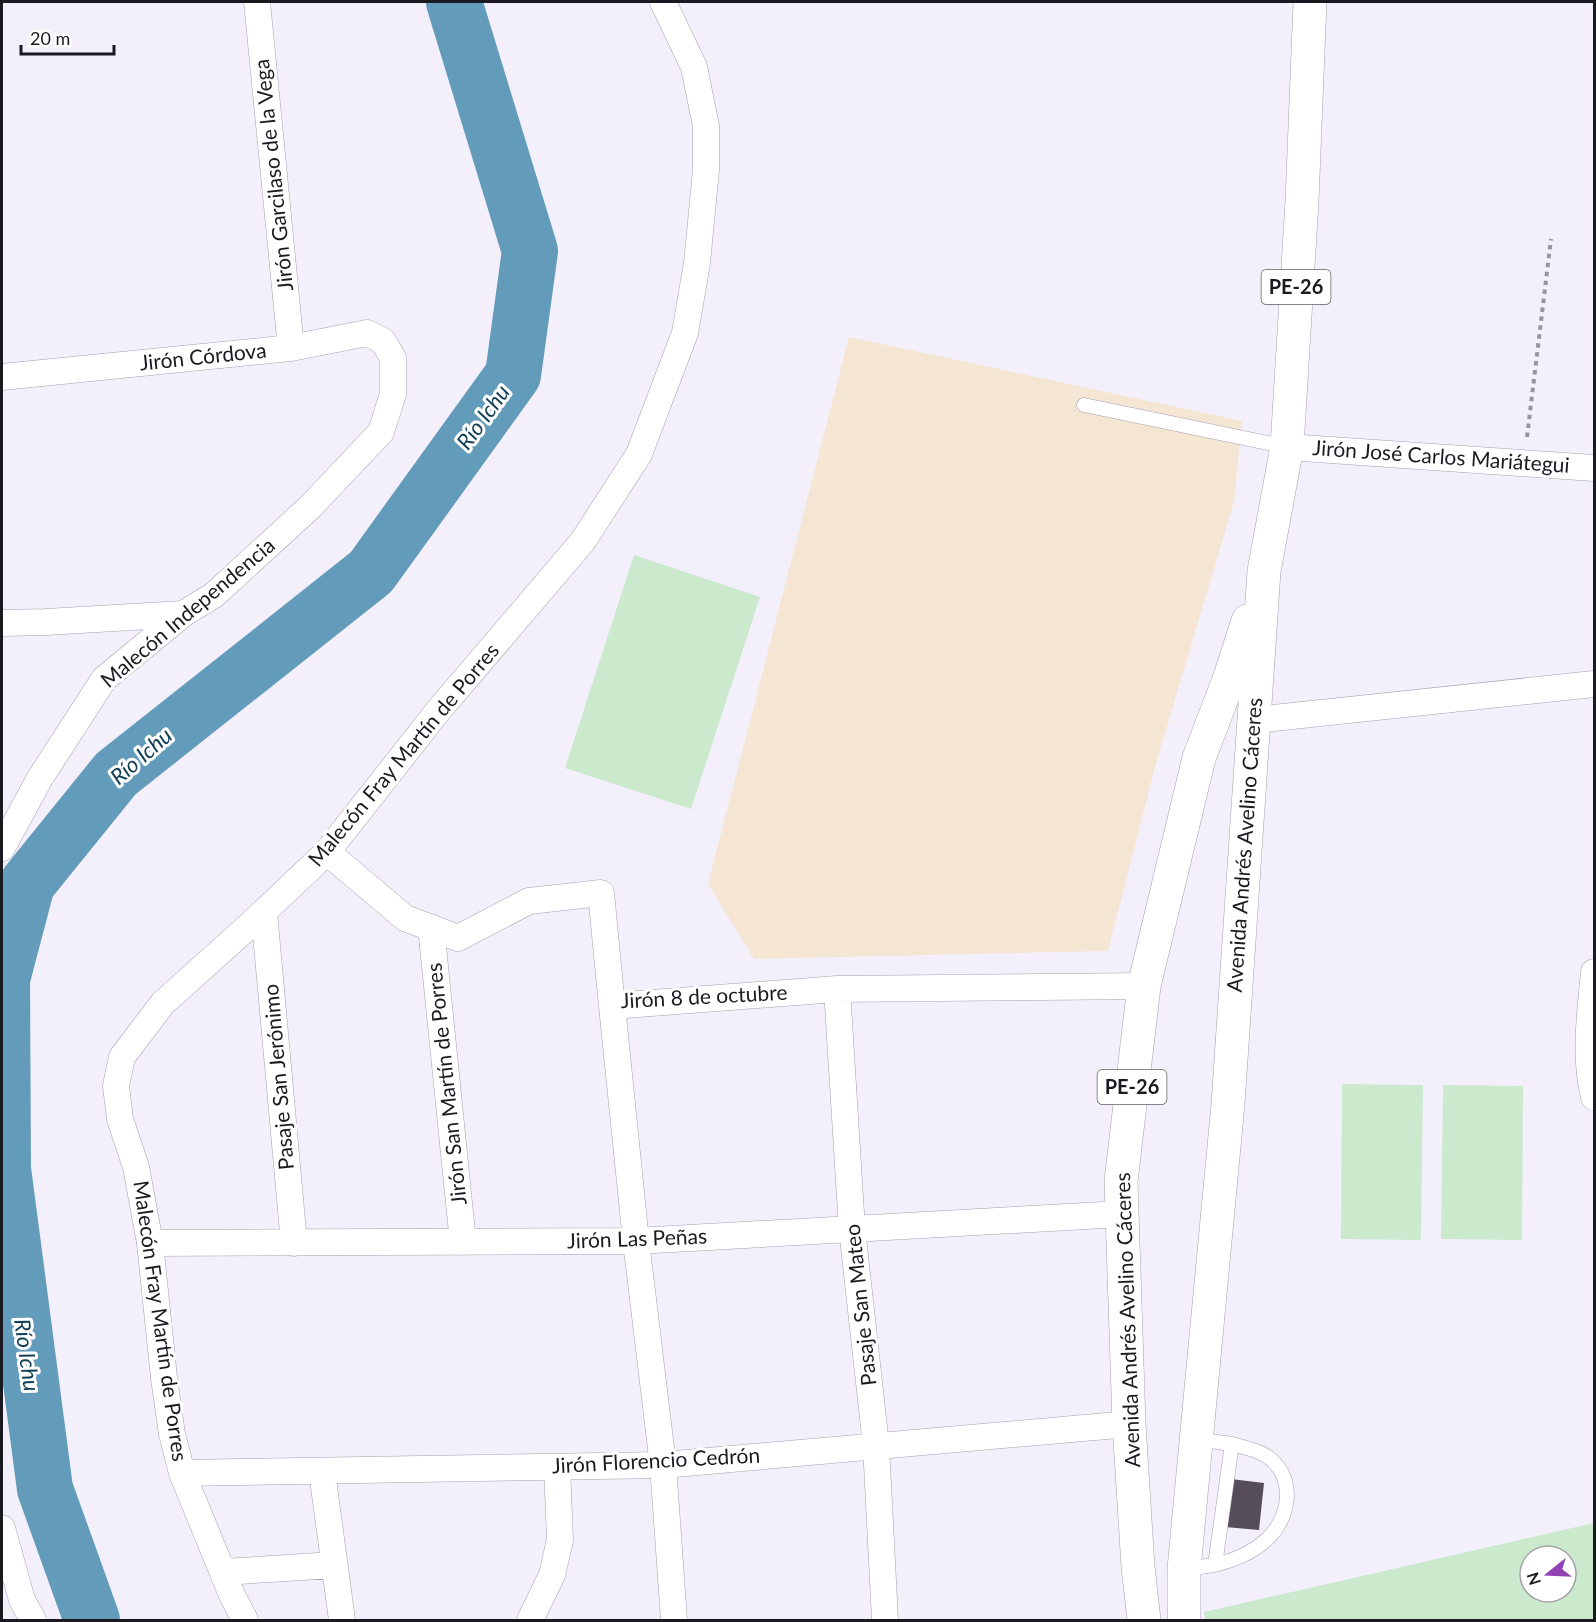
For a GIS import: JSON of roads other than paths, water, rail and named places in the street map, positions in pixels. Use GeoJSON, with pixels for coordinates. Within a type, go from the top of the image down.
{"type":"FeatureCollection","features":[{"type":"Feature","properties":{"kind":"highway","name":"Avenida Andrés Avelino Cáceres"},"geometry":{"type":"LineString","coordinates":[[1184,1620],[1199,1567],[1195,1439],[1228,1104],[1264,571],[1287,447],[1302,201],[1310,2]]}},
{"type":"Feature","properties":{"kind":"highway","name":"Avenida Andrés Avelino Cáceres"},"geometry":{"type":"LineString","coordinates":[[1144,1620],[1138,1567],[1129,1424],[1120,1181],[1144,986],[1199,758],[1230,677],[1264,571]]}},
{"type":"Feature","properties":{"kind":"highway"},"geometry":{"type":"LineString","coordinates":[[1138,1567],[1199,1567]]}},
{"type":"Feature","properties":{"kind":"street","name":"Jirón Garcilaso de la Vega"},"geometry":{"type":"LineString","coordinates":[[257,2],[291,348]]}},
{"type":"Feature","properties":{"kind":"street","name":"Malecón Fray Martín de Porres"},"geometry":{"type":"LineString","coordinates":[[244,1620],[182,1473],[172,1434],[150,1243],[136,1167],[120,1119],[116,1086],[122,1057],[162,1003],[327,852],[438,711],[584,541],[639,454],[686,333],[697,263],[706,170],[706,126],[694,67],[663,2]]}},
{"type":"Feature","properties":{"kind":"street","name":"Jirón Córdova"},"geometry":{"type":"LineString","coordinates":[[2,377],[291,348],[368,333],[383,341],[393,358]]}},
{"type":"Feature","properties":{"kind":"street","name":"Malecón Independencia"},"geometry":{"type":"LineString","coordinates":[[2,848],[40,778],[104,679],[183,614],[214,595],[310,507],[381,432],[393,394],[393,358]]}},
{"type":"Feature","properties":{"kind":"street","name":"Jirón José Carlos Mariátegui"},"geometry":{"type":"LineString","coordinates":[[1287,447],[1594,468]]}},
{"type":"Feature","properties":{"kind":"street"},"geometry":{"type":"LineString","coordinates":[[2,623],[183,614]]}},
{"type":"Feature","properties":{"kind":"street"},"geometry":{"type":"LineString","coordinates":[[1254,720],[1594,684]]}},
{"type":"Feature","properties":{"kind":"street","name":"Jirón 8 de octubre"},"geometry":{"type":"LineString","coordinates":[[327,852],[405,918],[458,938],[529,901],[601,893],[612,1006],[837,989],[1144,986]]}},
{"type":"Feature","properties":{"kind":"street","name":"Pasaje San Jerónimo"},"geometry":{"type":"LineString","coordinates":[[264,912],[294,1243]]}},
{"type":"Feature","properties":{"kind":"street","name":"Jirón San Martín de Porres"},"geometry":{"type":"LineString","coordinates":[[431,927],[463,1242]]}},
{"type":"Feature","properties":{"kind":"street"},"geometry":{"type":"LineString","coordinates":[[1594,972],[1589,1077],[1594,1098]]}},
{"type":"Feature","properties":{"kind":"street","name":"Pasaje San Mateo"},"geometry":{"type":"LineString","coordinates":[[837,989],[852,1230],[876,1445],[885,1620]]}},
{"type":"Feature","properties":{"kind":"street"},"geometry":{"type":"LineString","coordinates":[[612,1006],[636,1241],[663,1465],[674,1620]]}},
{"type":"Feature","properties":{"kind":"street","name":"Jirón Las Peñas"},"geometry":{"type":"LineString","coordinates":[[150,1243],[636,1241],[1122,1214]]}},
{"type":"Feature","properties":{"kind":"street","name":"Jirón Florencio Cedrón"},"geometry":{"type":"LineString","coordinates":[[182,1473],[663,1465],[1129,1424]]}},
{"type":"Feature","properties":{"kind":"street"},"geometry":{"type":"LineString","coordinates":[[530,1620],[552,1575],[560,1540],[557,1467]]}},
{"type":"Feature","properties":{"kind":"street"},"geometry":{"type":"LineString","coordinates":[[322,1472],[342,1620]]}},
{"type":"Feature","properties":{"kind":"street"},"geometry":{"type":"LineString","coordinates":[[2,1528],[22,1600],[33,1620]]}},
{"type":"Feature","properties":{"kind":"street"},"geometry":{"type":"LineString","coordinates":[[223,1572],[334,1565]]}},
{"type":"Feature","properties":{"kind":"lane"},"geometry":{"type":"LineString","coordinates":[[1084,405],[1287,447]]}},
{"type":"Feature","properties":{"kind":"lane"},"geometry":{"type":"LineString","coordinates":[[1195,1439],[1232,1444],[1262,1453],[1277,1464],[1286,1482],[1288,1502],[1281,1522],[1266,1541],[1241,1558],[1199,1567],[1232,1444]]}},
{"type":"Feature","properties":{"kind":"waterway","name":"Río Ichu"},"geometry":{"type":"LineString","coordinates":[[92,1620],[45,1489],[3,1169],[2,979],[27,884],[116,774],[371,572],[513,375],[530,251],[454,2]]}}]}
